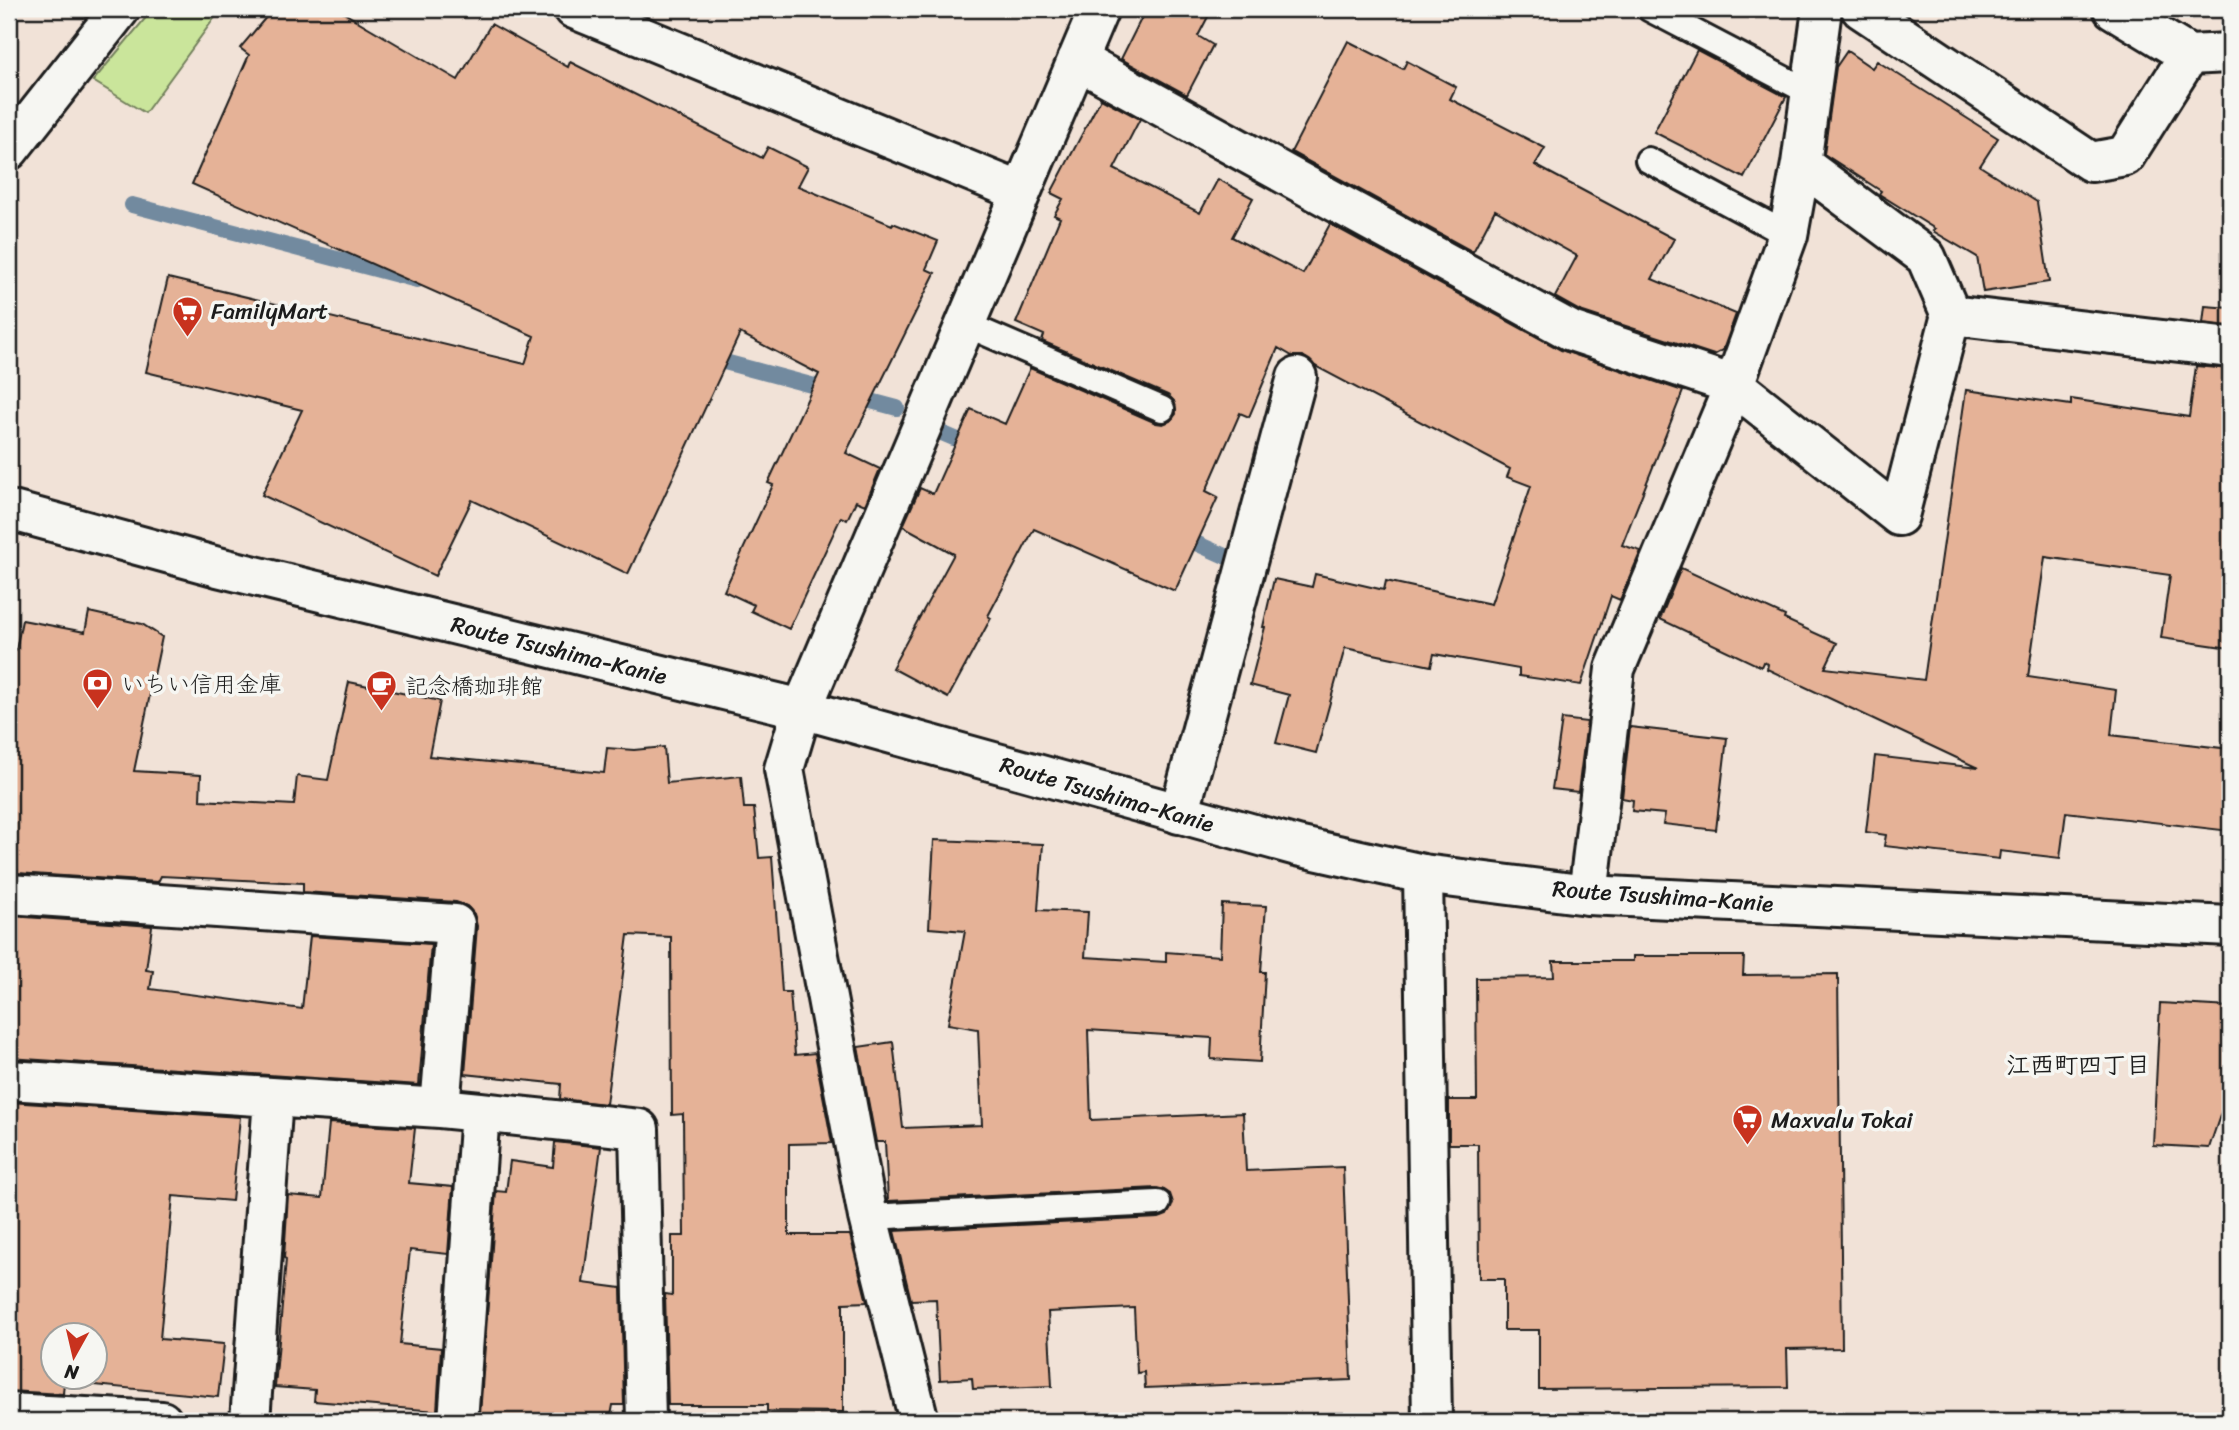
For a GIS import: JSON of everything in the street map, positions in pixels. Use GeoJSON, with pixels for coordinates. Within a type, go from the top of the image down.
{"type":"FeatureCollection","features":[{"type":"Feature","properties":{"kind":"street"},"geometry":{"type":"LineString","coordinates":[[574,9],[1021,192]]}},
{"type":"Feature","properties":{"kind":"street"},"geometry":{"type":"LineString","coordinates":[[919,1421],[868,1217],[784,769],[802,709],[1100,9]]}},
{"type":"Feature","properties":{"kind":"street"},"geometry":{"type":"LineString","coordinates":[[1588,894],[1615,669],[1734,385],[1788,235],[1801,164],[1822,9]]}},
{"type":"Feature","properties":{"kind":"street"},"geometry":{"type":"LineString","coordinates":[[1861,9],[2091,162],[2125,156],[2189,55]]}},
{"type":"Feature","properties":{"kind":"street"},"geometry":{"type":"LineString","coordinates":[[2113,9],[2189,55],[2228,53],[2230,50]]}},
{"type":"Feature","properties":{"kind":"street"},"geometry":{"type":"LineString","coordinates":[[9,150],[109,13]]}},
{"type":"Feature","properties":{"kind":"street"},"geometry":{"type":"LineString","coordinates":[[1077,60],[1571,331],[1734,385],[1899,516],[1951,315],[1926,257],[1801,164]]}},
{"type":"Feature","properties":{"kind":"street"},"geometry":{"type":"LineString","coordinates":[[1951,315],[2230,348]]}},
{"type":"Feature","properties":{"kind":"street"},"geometry":{"type":"LineString","coordinates":[[1179,814],[1297,377]]}},
{"type":"Feature","properties":{"kind":"street","name":"Route Tsushima-Kanie"},"geometry":{"type":"LineString","coordinates":[[9,510],[218,567],[802,709],[1297,846],[1423,874],[1588,894],[2230,926]]}},
{"type":"Feature","properties":{"kind":"street"},"geometry":{"type":"LineString","coordinates":[[1423,874],[1432,1421]]}},
{"type":"Feature","properties":{"kind":"street"},"geometry":{"type":"LineString","coordinates":[[9,894],[455,924],[440,1108]]}},
{"type":"Feature","properties":{"kind":"street"},"geometry":{"type":"LineString","coordinates":[[9,1080],[440,1108],[639,1129],[646,1421]]}},
{"type":"Feature","properties":{"kind":"street"},"geometry":{"type":"LineString","coordinates":[[250,1421],[272,1098]]}},
{"type":"Feature","properties":{"kind":"street"},"geometry":{"type":"LineString","coordinates":[[458,1421],[480,1112]]}},
{"type":"Feature","properties":{"kind":"street"},"geometry":{"type":"LineString","coordinates":[[9,1413],[162,1421]]}},
{"type":"Feature","properties":{"kind":"lane"},"geometry":{"type":"LineString","coordinates":[[1650,9],[1811,93]]}},
{"type":"Feature","properties":{"kind":"lane"},"geometry":{"type":"LineString","coordinates":[[1648,160],[1788,235]]}},
{"type":"Feature","properties":{"kind":"lane"},"geometry":{"type":"LineString","coordinates":[[965,324],[1162,408]]}},
{"type":"Feature","properties":{"kind":"lane"},"geometry":{"type":"LineString","coordinates":[[868,1217],[1158,1203]]}},
{"type":"Feature","properties":{"kind":"green space"},"geometry":{"type":"Polygon","coordinates":[[[153,9],[221,9],[145,113],[93,81],[153,9]]]}},
{"type":"Feature","properties":{"kind":"building"},"geometry":{"type":"Polygon","coordinates":[[[273,9],[337,9],[458,80],[491,24],[568,67],[570,62],[762,158],[768,147],[808,167],[798,186],[938,241],[926,269],[935,273],[846,453],[880,469],[865,505],[856,501],[847,520],[841,517],[789,629],[751,611],[754,605],[724,591],[773,485],[768,483],[819,374],[740,333],[628,574],[472,500],[435,576],[262,495],[302,410],[146,372],[168,278],[525,364],[534,336],[192,184],[249,55],[240,48],[273,9]]]}},
{"type":"Feature","properties":{"kind":"building"},"geometry":{"type":"Polygon","coordinates":[[[1146,9],[1212,9],[1198,36],[1213,45],[1187,95],[1121,59],[1146,9]]]}},
{"type":"Feature","properties":{"kind":"building"},"geometry":{"type":"Polygon","coordinates":[[[1348,41],[1403,69],[1407,61],[1456,87],[1450,99],[1545,148],[1535,165],[1674,239],[1652,279],[1736,314],[1723,350],[1714,355],[1580,311],[1555,297],[1577,256],[1495,210],[1473,252],[1291,152],[1348,41]]]}},
{"type":"Feature","properties":{"kind":"building"},"geometry":{"type":"Polygon","coordinates":[[[1697,50],[1786,97],[1744,178],[1654,132],[1697,50]]]}},
{"type":"Feature","properties":{"kind":"building"},"geometry":{"type":"Polygon","coordinates":[[[1847,51],[1872,68],[1877,61],[1998,138],[1980,166],[2037,202],[2049,282],[1983,292],[1977,257],[1933,231],[1935,229],[1879,194],[1881,191],[1824,154],[1836,67],[1847,51]]]}},
{"type":"Feature","properties":{"kind":"building"},"geometry":{"type":"Polygon","coordinates":[[[1101,98],[1140,119],[1114,169],[1200,213],[1218,179],[1253,198],[1232,237],[1303,274],[1330,224],[1561,350],[1683,391],[1622,545],[1641,551],[1620,600],[1611,596],[1581,685],[1519,676],[1519,669],[1434,654],[1431,666],[1345,648],[1316,753],[1276,743],[1289,695],[1250,685],[1274,579],[1312,587],[1315,574],[1384,590],[1386,581],[1491,604],[1531,486],[1507,477],[1510,469],[1315,366],[1303,356],[1292,356],[1278,348],[1249,417],[1240,413],[1206,491],[1218,497],[1175,591],[1034,529],[948,698],[892,668],[954,554],[903,526],[920,488],[933,494],[971,409],[1005,424],[1030,368],[1156,423],[1170,421],[1176,414],[1174,401],[1168,395],[1042,341],[1044,335],[1016,323],[1060,218],[1054,215],[1063,199],[1051,193],[1101,98]]]}},
{"type":"Feature","properties":{"kind":"building"},"geometry":{"type":"Polygon","coordinates":[[[2205,306],[2230,308],[2230,326],[2203,323],[2205,306]]]}},
{"type":"Feature","properties":{"kind":"building"},"geometry":{"type":"Polygon","coordinates":[[[2196,366],[2230,369],[2230,648],[2161,638],[2170,575],[2045,557],[2028,677],[2116,690],[2111,735],[2230,749],[2230,831],[2066,812],[2060,858],[2000,851],[1999,859],[1884,846],[1886,835],[1866,832],[1875,756],[1978,768],[1767,669],[1768,664],[1763,662],[1761,667],[1660,619],[1681,568],[1837,643],[1825,668],[1924,680],[1966,390],[2071,405],[2071,399],[2189,417],[2196,366]]]}},
{"type":"Feature","properties":{"kind":"building"},"geometry":{"type":"Polygon","coordinates":[[[89,612],[142,624],[162,637],[134,771],[201,775],[200,800],[294,805],[297,776],[328,780],[349,682],[440,701],[429,756],[604,773],[607,748],[634,750],[664,747],[667,783],[741,776],[744,808],[754,808],[759,858],[772,857],[782,992],[790,992],[795,1055],[815,1053],[832,1143],[789,1144],[789,1235],[850,1235],[867,1302],[843,1303],[843,1412],[767,1411],[767,1405],[668,1405],[665,1294],[672,1295],[672,1236],[684,1236],[683,1114],[672,1115],[671,937],[628,935],[606,1104],[560,1099],[561,1084],[465,1074],[477,926],[474,914],[467,906],[456,902],[303,892],[303,883],[161,876],[158,882],[16,873],[17,870],[9,869],[9,648],[16,650],[22,620],[85,632],[89,612]]]}},
{"type":"Feature","properties":{"kind":"building"},"geometry":{"type":"Polygon","coordinates":[[[1562,719],[1587,722],[1578,792],[1552,789],[1562,719]]]}},
{"type":"Feature","properties":{"kind":"building"},"geometry":{"type":"Polygon","coordinates":[[[1630,727],[1727,738],[1716,830],[1663,824],[1665,814],[1632,811],[1633,800],[1622,798],[1630,727]]]}},
{"type":"Feature","properties":{"kind":"building"},"geometry":{"type":"Polygon","coordinates":[[[934,840],[1043,844],[1038,910],[1088,912],[1085,957],[1166,962],[1166,952],[1220,956],[1222,904],[1266,906],[1261,972],[1265,972],[1260,1062],[1211,1059],[1212,1038],[1088,1030],[1091,1120],[1243,1113],[1246,1171],[1343,1167],[1351,1380],[1145,1388],[1144,1372],[1137,1373],[1134,1308],[1048,1312],[1052,1386],[973,1389],[972,1378],[940,1380],[936,1299],[911,1300],[894,1231],[1159,1218],[1167,1215],[1173,1203],[1170,1194],[1157,1188],[888,1201],[885,1142],[876,1142],[858,1047],[893,1042],[903,1128],[982,1125],[978,1029],[948,1024],[965,931],[929,928],[934,840]]]}},
{"type":"Feature","properties":{"kind":"building"},"geometry":{"type":"Polygon","coordinates":[[[11,916],[152,926],[146,970],[153,971],[150,989],[302,1009],[310,936],[431,944],[419,1085],[9,1058],[11,916]]]}},
{"type":"Feature","properties":{"kind":"building"},"geometry":{"type":"Polygon","coordinates":[[[1633,956],[1744,956],[1743,975],[1838,974],[1842,1348],[1787,1349],[1788,1387],[1539,1389],[1539,1330],[1504,1330],[1504,1279],[1479,1279],[1478,1144],[1449,1144],[1449,1100],[1477,1100],[1476,978],[1554,977],[1553,961],[1633,961],[1633,956]]]}},
{"type":"Feature","properties":{"kind":"building"},"geometry":{"type":"Polygon","coordinates":[[[2160,1003],[2230,1007],[2230,1086],[2209,1148],[2153,1145],[2160,1003]]]}},
{"type":"Feature","properties":{"kind":"building"},"geometry":{"type":"Polygon","coordinates":[[[9,1102],[240,1117],[232,1201],[173,1196],[160,1339],[224,1344],[218,1397],[108,1386],[108,1322],[38,1322],[38,1392],[63,1394],[9,1391],[9,1102]]]}},
{"type":"Feature","properties":{"kind":"building"},"geometry":{"type":"Polygon","coordinates":[[[329,1123],[415,1128],[409,1183],[453,1187],[448,1254],[410,1250],[400,1344],[441,1348],[437,1411],[314,1401],[315,1390],[275,1387],[286,1259],[288,1195],[322,1198],[329,1123]]]}},
{"type":"Feature","properties":{"kind":"building"},"geometry":{"type":"Polygon","coordinates":[[[555,1142],[601,1147],[583,1283],[621,1288],[624,1405],[613,1405],[610,1421],[490,1421],[491,1416],[480,1415],[496,1191],[506,1192],[510,1161],[553,1167],[555,1142]]]}},
{"type":"Feature","properties":{"kind":"waterway"},"geometry":{"type":"LineString","coordinates":[[132,205],[417,280]]}},
{"type":"Feature","properties":{"kind":"waterway"},"geometry":{"type":"LineString","coordinates":[[706,357],[897,408]]}},
{"type":"Feature","properties":{"kind":"waterway"},"geometry":{"type":"LineString","coordinates":[[944,434],[977,448]]}},
{"type":"Feature","properties":{"kind":"waterway"},"geometry":{"type":"LineString","coordinates":[[1178,535],[1227,557]]}},
{"type":"Feature","properties":{"kind":"place","name":"FamilyMart"},"geometry":{"type":"Point","coordinates":[188,338]}},
{"type":"Feature","properties":{"kind":"place","name":"いちい信用金庫"},"geometry":{"type":"Point","coordinates":[98,711]}},
{"type":"Feature","properties":{"kind":"place","name":"記念橋珈琲館"},"geometry":{"type":"Point","coordinates":[382,713]}},
{"type":"Feature","properties":{"kind":"place","name":"Maxvalu Tokai"},"geometry":{"type":"Point","coordinates":[1748,1147]}},
{"type":"Feature","properties":{"kind":"district","name":"江西町四丁目"},"geometry":{"type":"Point","coordinates":[2078,1065]}}]}
